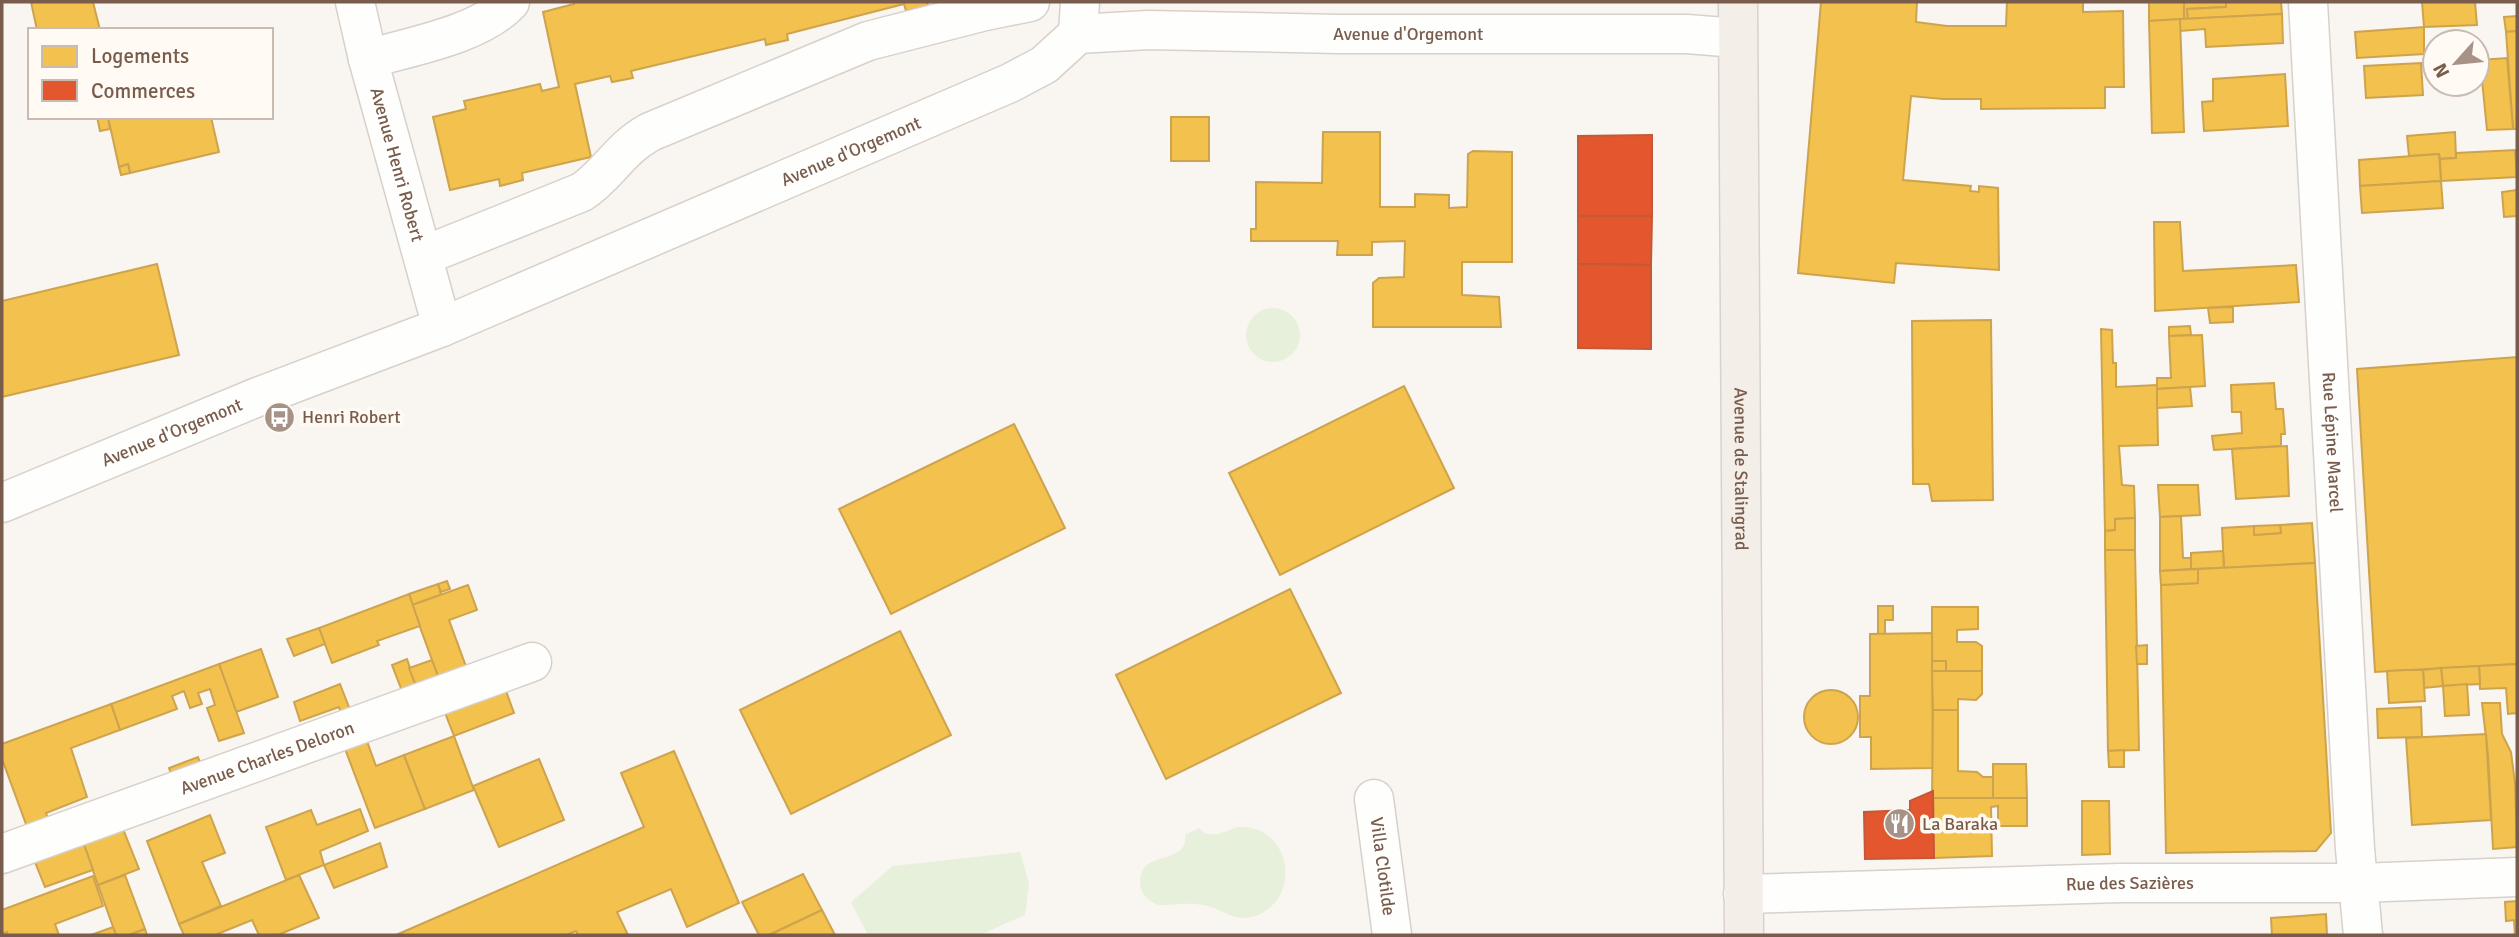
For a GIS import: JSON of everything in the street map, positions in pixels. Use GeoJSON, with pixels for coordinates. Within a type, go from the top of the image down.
{"type":"FeatureCollection","features":[{"type":"Feature","properties":{"kind":"main road","name":"Avenue de Stalingrad"},"geometry":{"type":"LineString","coordinates":[[1737,20],[1744,935]]}},
{"type":"Feature","properties":{"kind":"street","name":"Avenue Henri Robert"},"geometry":{"type":"LineString","coordinates":[[355,2],[368,59],[442,327]]}},
{"type":"Feature","properties":{"kind":"street"},"geometry":{"type":"LineString","coordinates":[[368,59],[474,27],[497,16],[510,2]]}},
{"type":"Feature","properties":{"kind":"street"},"geometry":{"type":"LineString","coordinates":[[423,256],[582,192],[597,180],[625,149],[639,138],[662,127],[868,41],[1030,2]]}},
{"type":"Feature","properties":{"kind":"street","name":"Rue Lépine Marcel"},"geometry":{"type":"LineString","coordinates":[[2308,2],[2355,835],[2363,935]]}},
{"type":"Feature","properties":{"kind":"street","name":"Avenue d'Orgemont"},"geometry":{"type":"LineString","coordinates":[[2,503],[255,398],[442,327],[1010,83],[1044,65],[1079,18],[1148,30],[1338,34],[1687,34],[1737,20]]}},
{"type":"Feature","properties":{"kind":"street","name":"Avenue Charles Deloron"},"geometry":{"type":"LineString","coordinates":[[2,854],[531,662]]}},
{"type":"Feature","properties":{"kind":"street","name":"Villa Clotilde"},"geometry":{"type":"LineString","coordinates":[[1374,799],[1392,935]]}},
{"type":"Feature","properties":{"kind":"street","name":"Rue des Sazières"},"geometry":{"type":"LineString","coordinates":[[1743,894],[2120,883],[2359,883],[2517,877]]}},
{"type":"Feature","properties":{"kind":"green space"},"geometry":{"type":"Polygon","coordinates":[[[1273,308],[1292,316],[1300,335],[1292,354],[1273,362],[1254,354],[1246,335],[1254,316],[1273,308]]]}},
{"type":"Feature","properties":{"kind":"green space"},"geometry":{"type":"Polygon","coordinates":[[[1238,827],[1256,829],[1270,837],[1280,849],[1285,864],[1285,880],[1271,907],[1255,916],[1240,918],[1203,905],[1159,905],[1147,899],[1140,884],[1145,866],[1178,852],[1185,842],[1185,835],[1199,828],[1212,834],[1238,827]]]}},
{"type":"Feature","properties":{"kind":"green space"},"geometry":{"type":"Polygon","coordinates":[[[1020,852],[1029,884],[1025,915],[980,935],[868,935],[851,902],[893,866],[1020,852]]]}},
{"type":"Feature","properties":{"kind":"building: Logements"},"geometry":{"type":"Polygon","coordinates":[[[31,2],[93,2],[100,28],[37,28],[31,2]]]}},
{"type":"Feature","properties":{"kind":"building: Logements"},"geometry":{"type":"Polygon","coordinates":[[[574,2],[927,2],[928,6],[906,11],[904,4],[787,34],[788,40],[766,45],[765,39],[631,71],[633,78],[612,82],[610,76],[575,84],[591,157],[522,173],[523,180],[500,186],[499,179],[450,190],[433,117],[466,109],[464,101],[540,84],[542,91],[559,87],[543,12],[574,2]]]}},
{"type":"Feature","properties":{"kind":"building: Logements"},"geometry":{"type":"Polygon","coordinates":[[[1821,2],[1917,2],[1916,22],[1947,26],[2006,26],[2007,2],[2083,2],[2083,12],[2123,11],[2124,87],[2105,87],[2105,108],[1981,109],[1981,99],[1911,96],[1903,180],[1971,186],[1970,191],[1979,192],[1979,186],[1998,188],[1999,270],[1896,263],[1894,283],[1798,273],[1821,2]]]}},
{"type":"Feature","properties":{"kind":"building: Logements"},"geometry":{"type":"Polygon","coordinates":[[[2149,2],[2184,2],[2184,19],[2149,21],[2149,2]]]}},
{"type":"Feature","properties":{"kind":"building: Logements"},"geometry":{"type":"Polygon","coordinates":[[[2184,2],[2226,2],[2226,7],[2187,9],[2188,19],[2184,19],[2184,2]]]}},
{"type":"Feature","properties":{"kind":"building: Logements"},"geometry":{"type":"Polygon","coordinates":[[[2226,2],[2281,2],[2282,14],[2188,19],[2187,9],[2226,7],[2226,2]]]}},
{"type":"Feature","properties":{"kind":"building: Logements"},"geometry":{"type":"Polygon","coordinates":[[[2422,2],[2475,2],[2477,25],[2424,27],[2422,2]]]}},
{"type":"Feature","properties":{"kind":"building: Logements"},"geometry":{"type":"Polygon","coordinates":[[[2282,14],[2283,43],[2206,47],[2205,29],[2180,31],[2180,19],[2282,14]]]}},
{"type":"Feature","properties":{"kind":"building: Logements"},"geometry":{"type":"Polygon","coordinates":[[[2517,16],[2517,31],[2506,32],[2504,17],[2517,16]]]}},
{"type":"Feature","properties":{"kind":"building: Logements"},"geometry":{"type":"Polygon","coordinates":[[[2180,19],[2184,132],[2152,133],[2149,21],[2180,19]]]}},
{"type":"Feature","properties":{"kind":"building: Logements"},"geometry":{"type":"Polygon","coordinates":[[[2424,27],[2421,28],[2421,54],[2357,58],[2355,32],[2424,27]]]}},
{"type":"Feature","properties":{"kind":"building: Logements"},"geometry":{"type":"Polygon","coordinates":[[[2517,31],[2517,129],[2513,129],[2506,32],[2517,31]]]}},
{"type":"Feature","properties":{"kind":"building: Logements"},"geometry":{"type":"Polygon","coordinates":[[[2507,58],[2513,129],[2487,130],[2484,98],[2491,98],[2491,59],[2507,58]]]}},
{"type":"Feature","properties":{"kind":"building: Logements"},"geometry":{"type":"Polygon","coordinates":[[[2421,63],[2421,95],[2366,98],[2364,66],[2421,63]]]}},
{"type":"Feature","properties":{"kind":"building: Logements"},"geometry":{"type":"Polygon","coordinates":[[[2285,74],[2288,126],[2204,131],[2202,102],[2213,101],[2213,79],[2285,74]]]}},
{"type":"Feature","properties":{"kind":"building: Logements"},"geometry":{"type":"Polygon","coordinates":[[[1171,117],[1209,117],[1209,161],[1171,161],[1171,117]]]}},
{"type":"Feature","properties":{"kind":"building: Logements"},"geometry":{"type":"Polygon","coordinates":[[[97,119],[108,119],[110,129],[100,131],[97,119]]]}},
{"type":"Feature","properties":{"kind":"building: Logements"},"geometry":{"type":"Polygon","coordinates":[[[108,119],[211,119],[219,152],[130,173],[128,164],[119,167],[108,119]]]}},
{"type":"Feature","properties":{"kind":"building: Logements"},"geometry":{"type":"Polygon","coordinates":[[[1323,132],[1380,132],[1380,207],[1415,207],[1415,194],[1449,195],[1449,208],[1467,207],[1468,154],[1473,151],[1512,152],[1512,262],[1462,262],[1462,295],[1499,297],[1501,327],[1373,327],[1373,283],[1379,278],[1404,277],[1405,241],[1372,242],[1372,255],[1337,255],[1338,241],[1251,241],[1251,229],[1256,229],[1256,182],[1322,183],[1323,132]]]}},
{"type":"Feature","properties":{"kind":"building: Logements"},"geometry":{"type":"Polygon","coordinates":[[[2455,132],[2456,158],[2440,159],[2439,154],[2409,156],[2407,136],[2455,132]]]}},
{"type":"Feature","properties":{"kind":"building: Logements"},"geometry":{"type":"Polygon","coordinates":[[[2515,150],[2517,177],[2441,181],[2440,159],[2456,158],[2456,153],[2515,150]]]}},
{"type":"Feature","properties":{"kind":"building: Logements"},"geometry":{"type":"Polygon","coordinates":[[[2439,154],[2441,181],[2360,186],[2359,160],[2439,154]]]}},
{"type":"Feature","properties":{"kind":"building: Logements"},"geometry":{"type":"Polygon","coordinates":[[[128,164],[130,173],[121,175],[119,167],[128,164]]]}},
{"type":"Feature","properties":{"kind":"building: Logements"},"geometry":{"type":"Polygon","coordinates":[[[2441,181],[2443,208],[2362,213],[2360,186],[2441,181]]]}},
{"type":"Feature","properties":{"kind":"building: Logements"},"geometry":{"type":"Polygon","coordinates":[[[2517,190],[2517,216],[2504,217],[2502,192],[2517,190]]]}},
{"type":"Feature","properties":{"kind":"building: Logements"},"geometry":{"type":"Polygon","coordinates":[[[2154,222],[2180,222],[2183,271],[2296,265],[2299,302],[2155,311],[2154,222]]]}},
{"type":"Feature","properties":{"kind":"building: Logements"},"geometry":{"type":"Polygon","coordinates":[[[157,264],[179,355],[2,397],[2,301],[157,264]]]}},
{"type":"Feature","properties":{"kind":"building: Logements"},"geometry":{"type":"Polygon","coordinates":[[[2233,307],[2233,322],[2210,323],[2208,308],[2233,307]]]}},
{"type":"Feature","properties":{"kind":"building: Logements"},"geometry":{"type":"Polygon","coordinates":[[[1991,320],[1993,500],[1932,501],[1929,484],[1913,484],[1912,321],[1991,320]]]}},
{"type":"Feature","properties":{"kind":"building: Logements"},"geometry":{"type":"Polygon","coordinates":[[[2190,326],[2191,335],[2169,336],[2169,327],[2190,326]]]}},
{"type":"Feature","properties":{"kind":"building: Logements"},"geometry":{"type":"Polygon","coordinates":[[[2101,329],[2112,330],[2116,387],[2157,385],[2158,445],[2119,446],[2122,485],[2134,486],[2135,518],[2115,519],[2115,530],[2105,531],[2101,329]]]}},
{"type":"Feature","properties":{"kind":"building: Logements"},"geometry":{"type":"Polygon","coordinates":[[[2202,335],[2205,386],[2157,389],[2157,378],[2171,378],[2169,336],[2202,335]]]}},
{"type":"Feature","properties":{"kind":"building: Logements"},"geometry":{"type":"Polygon","coordinates":[[[2517,357],[2517,664],[2375,672],[2357,369],[2517,357]]]}},
{"type":"Feature","properties":{"kind":"building: Logements"},"geometry":{"type":"Polygon","coordinates":[[[2274,383],[2276,409],[2283,409],[2285,434],[2281,434],[2281,446],[2214,450],[2212,436],[2242,433],[2241,412],[2232,412],[2231,385],[2274,383]]]}},
{"type":"Feature","properties":{"kind":"building: Logements"},"geometry":{"type":"Polygon","coordinates":[[[1404,386],[1454,488],[1280,575],[1229,473],[1404,386]]]}},
{"type":"Feature","properties":{"kind":"building: Logements"},"geometry":{"type":"Polygon","coordinates":[[[2190,387],[2192,406],[2157,408],[2157,389],[2190,387]]]}},
{"type":"Feature","properties":{"kind":"building: Logements"},"geometry":{"type":"Polygon","coordinates":[[[1014,424],[1065,528],[891,614],[839,509],[1014,424]]]}},
{"type":"Feature","properties":{"kind":"building: Logements"},"geometry":{"type":"Polygon","coordinates":[[[2287,446],[2289,496],[2236,499],[2232,449],[2287,446]]]}},
{"type":"Feature","properties":{"kind":"building: Logements"},"geometry":{"type":"Polygon","coordinates":[[[2158,485],[2198,485],[2200,515],[2160,517],[2158,485]]]}},
{"type":"Feature","properties":{"kind":"building: Logements"},"geometry":{"type":"Polygon","coordinates":[[[2181,516],[2183,558],[2191,558],[2191,569],[2160,571],[2160,517],[2181,516]]]}},
{"type":"Feature","properties":{"kind":"building: Logements"},"geometry":{"type":"Polygon","coordinates":[[[2135,518],[2135,550],[2105,550],[2105,531],[2115,530],[2115,519],[2135,518]]]}},
{"type":"Feature","properties":{"kind":"building: Logements"},"geometry":{"type":"Polygon","coordinates":[[[2312,523],[2315,563],[2224,568],[2222,528],[2254,526],[2254,535],[2281,533],[2280,525],[2312,523]]]}},
{"type":"Feature","properties":{"kind":"building: Logements"},"geometry":{"type":"Polygon","coordinates":[[[2280,525],[2281,533],[2254,535],[2254,526],[2280,525]]]}},
{"type":"Feature","properties":{"kind":"building: Logements"},"geometry":{"type":"Polygon","coordinates":[[[2105,550],[2135,550],[2139,750],[2108,751],[2105,550]]]}},
{"type":"Feature","properties":{"kind":"building: Logements"},"geometry":{"type":"Polygon","coordinates":[[[2223,551],[2224,568],[2191,569],[2191,553],[2223,551]]]}},
{"type":"Feature","properties":{"kind":"building: Logements"},"geometry":{"type":"Polygon","coordinates":[[[2315,563],[2331,833],[2316,851],[2166,853],[2161,585],[2198,583],[2198,569],[2315,563]]]}},
{"type":"Feature","properties":{"kind":"building: Logements"},"geometry":{"type":"Polygon","coordinates":[[[2198,569],[2198,583],[2161,585],[2160,571],[2198,569]]]}},
{"type":"Feature","properties":{"kind":"building: Logements"},"geometry":{"type":"Polygon","coordinates":[[[447,581],[450,589],[441,592],[438,584],[447,581]]]}},
{"type":"Feature","properties":{"kind":"building: Logements"},"geometry":{"type":"Polygon","coordinates":[[[438,584],[441,595],[412,605],[409,594],[438,584]]]}},
{"type":"Feature","properties":{"kind":"building: Logements"},"geometry":{"type":"Polygon","coordinates":[[[468,585],[477,610],[449,620],[468,672],[440,682],[412,605],[468,585]]]}},
{"type":"Feature","properties":{"kind":"building: Logements"},"geometry":{"type":"Polygon","coordinates":[[[1290,589],[1341,693],[1166,779],[1116,675],[1290,589]]]}},
{"type":"Feature","properties":{"kind":"building: Logements"},"geometry":{"type":"Polygon","coordinates":[[[409,594],[420,626],[377,641],[379,645],[332,663],[319,628],[409,594]]]}},
{"type":"Feature","properties":{"kind":"building: Logements"},"geometry":{"type":"Polygon","coordinates":[[[1878,606],[1893,606],[1893,620],[1885,620],[1885,634],[1878,634],[1878,606]]]}},
{"type":"Feature","properties":{"kind":"building: Logements"},"geometry":{"type":"Polygon","coordinates":[[[1932,607],[1978,607],[1978,629],[1957,630],[1957,642],[1976,642],[1982,646],[1982,671],[1946,671],[1946,661],[1932,661],[1932,607]]]}},
{"type":"Feature","properties":{"kind":"building: Logements"},"geometry":{"type":"Polygon","coordinates":[[[319,628],[325,644],[294,656],[287,639],[319,628]]]}},
{"type":"Feature","properties":{"kind":"building: Logements"},"geometry":{"type":"Polygon","coordinates":[[[900,631],[951,735],[791,814],[740,710],[900,631]]]}},
{"type":"Feature","properties":{"kind":"building: Logements"},"geometry":{"type":"Polygon","coordinates":[[[1932,633],[1933,768],[1871,769],[1871,737],[1860,737],[1860,696],[1870,696],[1870,634],[1932,633]]]}},
{"type":"Feature","properties":{"kind":"building: Logements"},"geometry":{"type":"Polygon","coordinates":[[[2147,645],[2147,664],[2137,664],[2136,646],[2147,645]]]}},
{"type":"Feature","properties":{"kind":"building: Logements"},"geometry":{"type":"Polygon","coordinates":[[[261,649],[278,697],[236,712],[219,664],[261,649]]]}},
{"type":"Feature","properties":{"kind":"building: Logements"},"geometry":{"type":"Polygon","coordinates":[[[407,659],[418,691],[404,696],[392,665],[407,659]]]}},
{"type":"Feature","properties":{"kind":"building: Logements"},"geometry":{"type":"Polygon","coordinates":[[[432,660],[440,682],[418,691],[409,668],[432,660]]]}},
{"type":"Feature","properties":{"kind":"building: Logements"},"geometry":{"type":"Polygon","coordinates":[[[1932,661],[1946,661],[1946,671],[1932,671],[1932,661]]]}},
{"type":"Feature","properties":{"kind":"building: Logements"},"geometry":{"type":"Polygon","coordinates":[[[219,664],[244,733],[219,741],[207,708],[215,705],[210,689],[198,693],[202,704],[190,708],[184,691],[172,696],[177,709],[120,730],[111,704],[219,664]]]}},
{"type":"Feature","properties":{"kind":"building: Logements"},"geometry":{"type":"Polygon","coordinates":[[[2517,664],[2517,713],[2508,714],[2506,688],[2480,689],[2479,666],[2517,664]]]}},
{"type":"Feature","properties":{"kind":"building: Logements"},"geometry":{"type":"Polygon","coordinates":[[[2479,666],[2480,684],[2443,686],[2441,668],[2479,666]]]}},
{"type":"Feature","properties":{"kind":"building: Logements"},"geometry":{"type":"Polygon","coordinates":[[[2441,668],[2443,686],[2424,688],[2423,670],[2441,668]]]}},
{"type":"Feature","properties":{"kind":"building: Logements"},"geometry":{"type":"Polygon","coordinates":[[[2423,670],[2425,701],[2389,703],[2387,671],[2423,670]]]}},
{"type":"Feature","properties":{"kind":"building: Logements"},"geometry":{"type":"Polygon","coordinates":[[[1932,671],[1982,671],[1982,694],[1976,700],[1958,699],[1958,710],[1933,710],[1932,671]]]}},
{"type":"Feature","properties":{"kind":"building: Logements"},"geometry":{"type":"Polygon","coordinates":[[[340,684],[352,715],[343,719],[339,707],[300,721],[294,702],[340,684]]]}},
{"type":"Feature","properties":{"kind":"building: Logements"},"geometry":{"type":"Polygon","coordinates":[[[2467,684],[2469,715],[2445,716],[2443,686],[2467,684]]]}},
{"type":"Feature","properties":{"kind":"building: Logements"},"geometry":{"type":"Polygon","coordinates":[[[505,688],[514,713],[454,736],[444,710],[505,688]]]}},
{"type":"Feature","properties":{"kind":"building: Logements"},"geometry":{"type":"Polygon","coordinates":[[[1831,690],[1850,698],[1858,717],[1850,736],[1831,744],[1812,736],[1804,717],[1812,698],[1831,690]]]}},
{"type":"Feature","properties":{"kind":"building: Logements"},"geometry":{"type":"Polygon","coordinates":[[[2482,703],[2500,703],[2502,734],[2511,752],[2515,783],[2517,847],[2493,849],[2482,703]]]}},
{"type":"Feature","properties":{"kind":"building: Logements"},"geometry":{"type":"Polygon","coordinates":[[[111,704],[120,730],[71,748],[87,797],[46,813],[51,827],[30,835],[2,759],[2,744],[111,704]]]}},
{"type":"Feature","properties":{"kind":"building: Logements"},"geometry":{"type":"Polygon","coordinates":[[[2421,707],[2422,737],[2378,738],[2377,709],[2421,707]]]}},
{"type":"Feature","properties":{"kind":"building: Logements"},"geometry":{"type":"Polygon","coordinates":[[[1933,710],[1958,710],[1958,771],[1977,772],[1983,777],[1993,777],[1993,798],[1932,798],[1933,710]]]}},
{"type":"Feature","properties":{"kind":"building: Logements"},"geometry":{"type":"Polygon","coordinates":[[[364,733],[376,766],[404,755],[425,809],[375,828],[342,741],[364,733]]]}},
{"type":"Feature","properties":{"kind":"building: Logements"},"geometry":{"type":"Polygon","coordinates":[[[2486,734],[2491,820],[2412,825],[2406,738],[2486,734]]]}},
{"type":"Feature","properties":{"kind":"building: Logements"},"geometry":{"type":"Polygon","coordinates":[[[454,736],[474,790],[425,809],[404,755],[454,736]]]}},
{"type":"Feature","properties":{"kind":"building: Logements"},"geometry":{"type":"Polygon","coordinates":[[[2124,750],[2124,767],[2109,767],[2108,751],[2124,750]]]}},
{"type":"Feature","properties":{"kind":"building: Logements"},"geometry":{"type":"Polygon","coordinates":[[[674,751],[739,903],[687,927],[671,889],[617,912],[628,935],[578,935],[576,931],[566,935],[396,935],[644,827],[621,773],[674,751]]]}},
{"type":"Feature","properties":{"kind":"building: Logements"},"geometry":{"type":"Polygon","coordinates":[[[198,757],[203,771],[174,782],[169,768],[198,757]]]}},
{"type":"Feature","properties":{"kind":"building: Logements"},"geometry":{"type":"Polygon","coordinates":[[[539,759],[564,820],[499,847],[473,786],[539,759]]]}},
{"type":"Feature","properties":{"kind":"building: Logements"},"geometry":{"type":"Polygon","coordinates":[[[1993,764],[2026,764],[2027,798],[1993,798],[1993,764]]]}},
{"type":"Feature","properties":{"kind":"building: Logements"},"geometry":{"type":"Polygon","coordinates":[[[1932,798],[2027,798],[2027,826],[1998,826],[1998,806],[1991,807],[1992,856],[1934,858],[1932,798]]]}},
{"type":"Feature","properties":{"kind":"building: Logements"},"geometry":{"type":"Polygon","coordinates":[[[2082,801],[2109,801],[2110,854],[2082,855],[2082,801]]]}},
{"type":"Feature","properties":{"kind":"building: Logements"},"geometry":{"type":"Polygon","coordinates":[[[360,809],[368,831],[320,851],[324,865],[286,880],[266,827],[311,810],[317,825],[360,809]]]}},
{"type":"Feature","properties":{"kind":"building: Logements"},"geometry":{"type":"Polygon","coordinates":[[[210,815],[225,853],[202,862],[221,906],[179,924],[147,841],[210,815]]]}},
{"type":"Feature","properties":{"kind":"building: Logements"},"geometry":{"type":"Polygon","coordinates":[[[121,824],[139,869],[98,885],[82,839],[121,824]]]}},
{"type":"Feature","properties":{"kind":"building: Logements"},"geometry":{"type":"Polygon","coordinates":[[[82,839],[93,870],[45,887],[33,857],[82,839]]]}},
{"type":"Feature","properties":{"kind":"building: Logements"},"geometry":{"type":"Polygon","coordinates":[[[380,843],[387,867],[334,888],[324,865],[380,843]]]}},
{"type":"Feature","properties":{"kind":"building: Logements"},"geometry":{"type":"Polygon","coordinates":[[[803,874],[822,910],[769,935],[759,935],[742,902],[803,874]]]}},
{"type":"Feature","properties":{"kind":"building: Logements"},"geometry":{"type":"Polygon","coordinates":[[[125,875],[145,929],[129,935],[116,935],[98,885],[125,875]]]}},
{"type":"Feature","properties":{"kind":"building: Logements"},"geometry":{"type":"Polygon","coordinates":[[[299,875],[319,918],[278,935],[259,935],[252,920],[215,935],[184,935],[179,924],[299,875]]]}},
{"type":"Feature","properties":{"kind":"building: Logements"},"geometry":{"type":"Polygon","coordinates":[[[93,876],[103,906],[55,924],[59,935],[2,934],[2,910],[93,876]]]}},
{"type":"Feature","properties":{"kind":"building: Logements"},"geometry":{"type":"Polygon","coordinates":[[[2517,901],[2515,935],[2514,920],[2506,921],[2505,902],[2517,901]]]}},
{"type":"Feature","properties":{"kind":"building: Logements"},"geometry":{"type":"Polygon","coordinates":[[[822,910],[835,935],[769,935],[822,910]]]}},
{"type":"Feature","properties":{"kind":"building: Logements"},"geometry":{"type":"Polygon","coordinates":[[[2326,914],[2327,935],[2272,935],[2271,918],[2326,914]]]}},
{"type":"Feature","properties":{"kind":"building: Logements"},"geometry":{"type":"Polygon","coordinates":[[[113,927],[116,935],[91,935],[113,927]]]}},
{"type":"Feature","properties":{"kind":"building: Logements"},"geometry":{"type":"Polygon","coordinates":[[[145,929],[147,935],[129,935],[145,929]]]}},
{"type":"Feature","properties":{"kind":"building: Commerces"},"geometry":{"type":"Polygon","coordinates":[[[1652,135],[1652,216],[1578,216],[1578,136],[1652,135]]]}},
{"type":"Feature","properties":{"kind":"building: Commerces"},"geometry":{"type":"Polygon","coordinates":[[[1578,216],[1652,216],[1651,265],[1578,264],[1578,216]]]}},
{"type":"Feature","properties":{"kind":"building: Commerces"},"geometry":{"type":"Polygon","coordinates":[[[1578,264],[1651,265],[1651,349],[1578,348],[1578,264]]]}},
{"type":"Feature","properties":{"kind":"building: Commerces","name":"La Baraka"},"geometry":{"type":"Polygon","coordinates":[[[1933,791],[1934,858],[1865,859],[1864,812],[1910,810],[1910,801],[1933,791]]]}},
{"type":"Feature","properties":{"kind":"place","name":"Henri Robert"},"geometry":{"type":"Point","coordinates":[279,417]}},
{"type":"Feature","properties":{"kind":"place","name":"La Baraka"},"geometry":{"type":"Point","coordinates":[1899,824]}}]}
